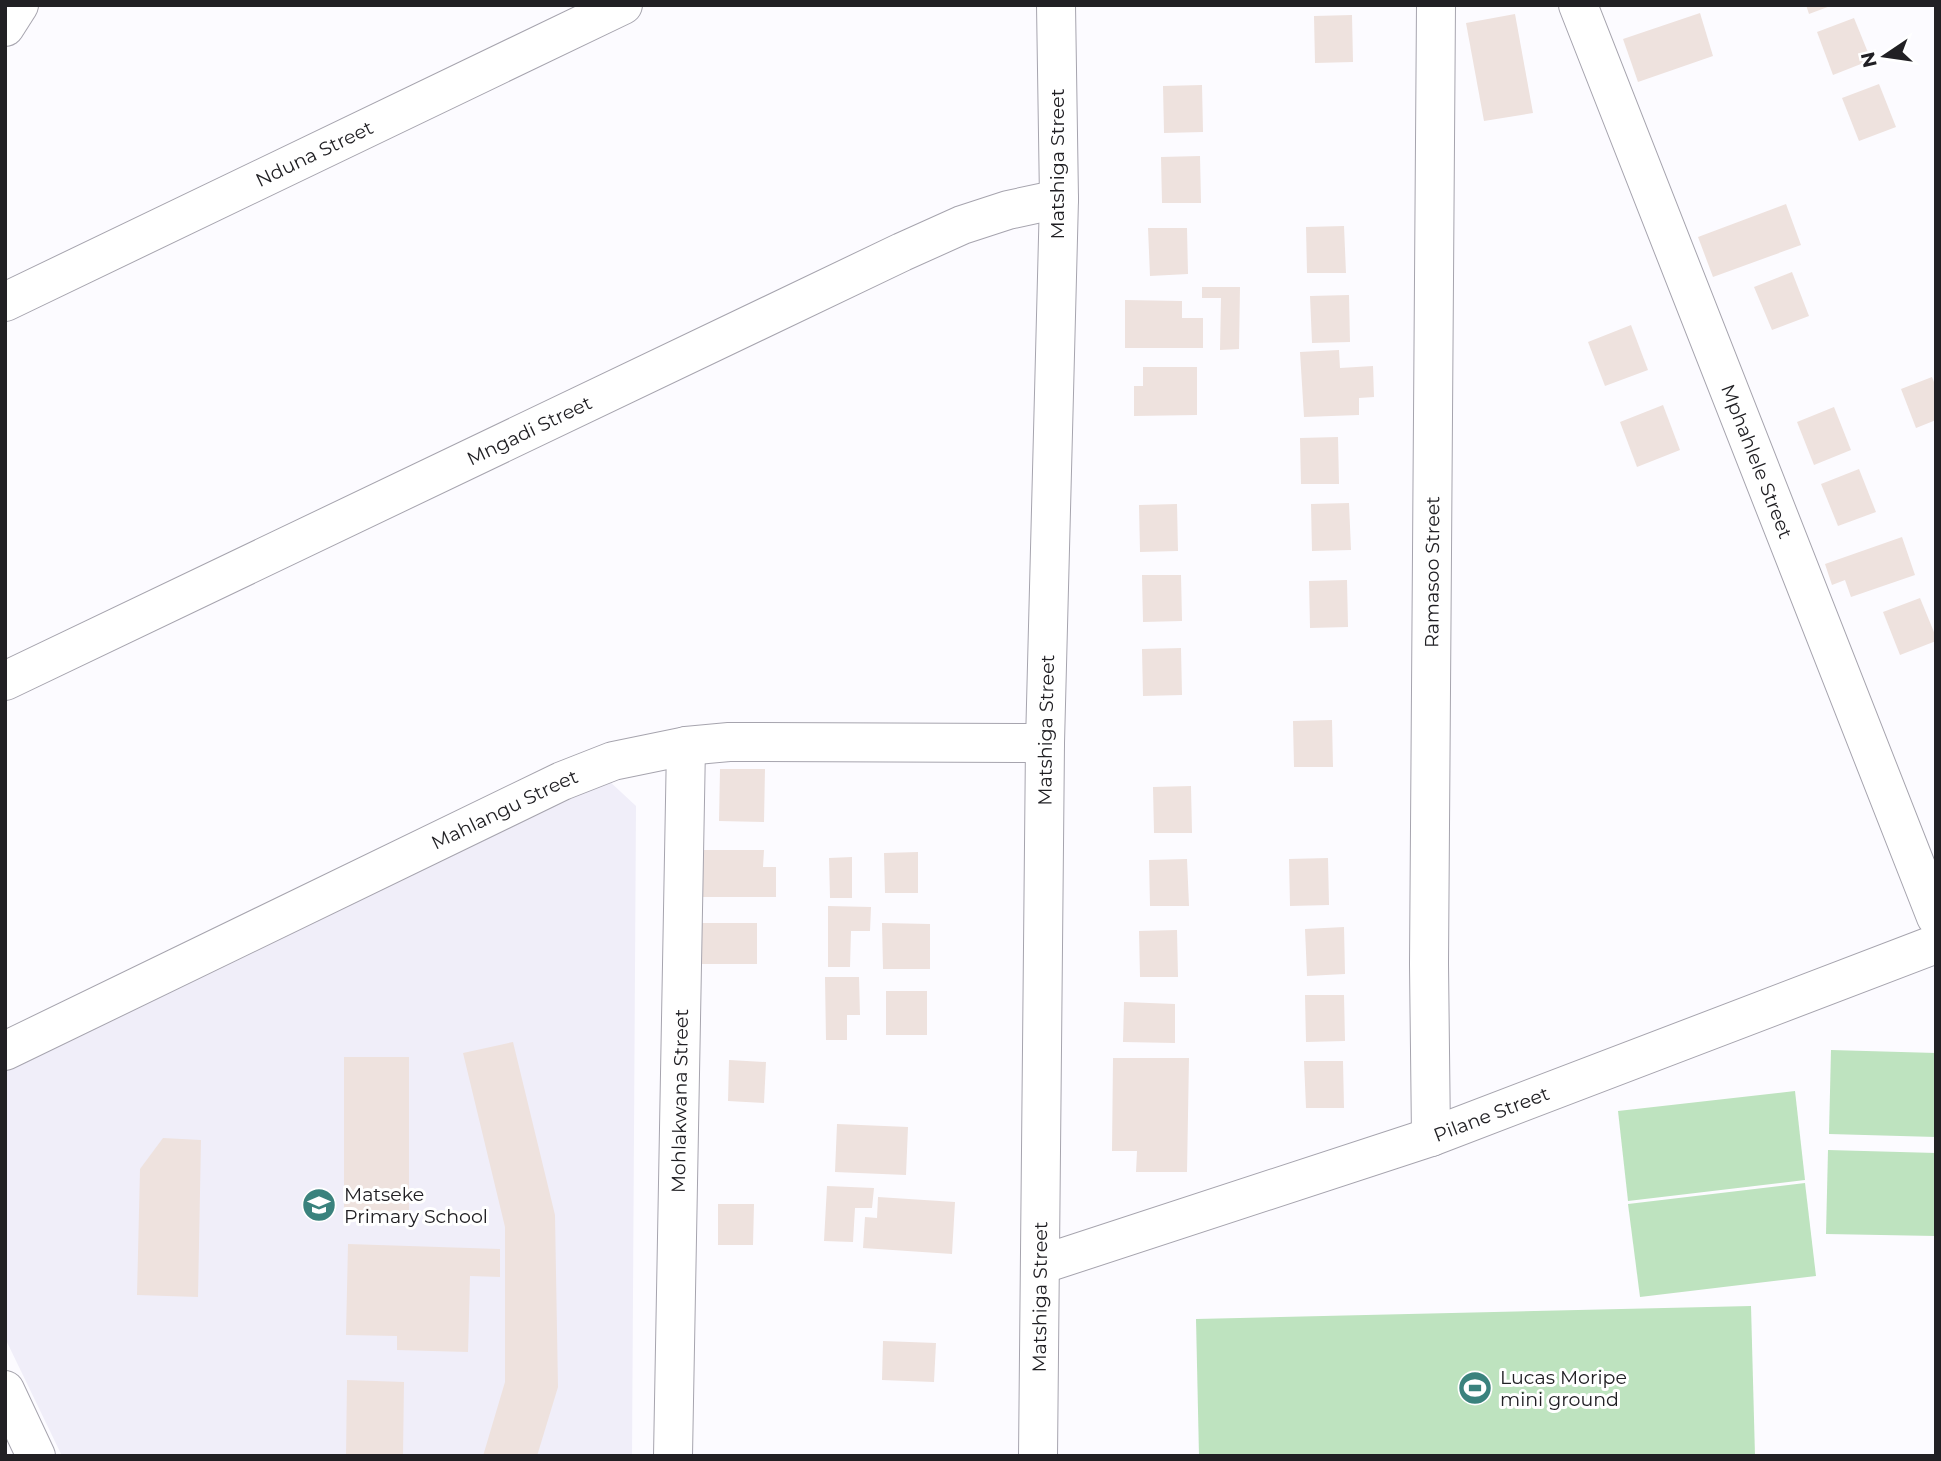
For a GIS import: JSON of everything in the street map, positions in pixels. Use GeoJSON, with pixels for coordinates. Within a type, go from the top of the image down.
{"type":"FeatureCollection","features":[{"type":"Feature","properties":{"kind":"street"},"geometry":{"type":"LineString","coordinates":[[5,27],[19,5]]}},
{"type":"Feature","properties":{"kind":"street","name":"Nduna Street"},"geometry":{"type":"LineString","coordinates":[[5,302],[623,5]]}},
{"type":"Feature","properties":{"kind":"street","name":"Matshiga Street"},"geometry":{"type":"LineString","coordinates":[[1038,1456],[1045,743],[1059,199],[1056,5]]}},
{"type":"Feature","properties":{"kind":"street","name":"Ramasoo Street"},"geometry":{"type":"LineString","coordinates":[[1431,1137],[1429,964],[1436,5]]}},
{"type":"Feature","properties":{"kind":"street","name":"Mphahlele Street"},"geometry":{"type":"LineString","coordinates":[[1578,5],[1936,917]]}},
{"type":"Feature","properties":{"kind":"street","name":"Mngadi Street"},"geometry":{"type":"LineString","coordinates":[[5,681],[902,252],[962,225],[1059,199]]}},
{"type":"Feature","properties":{"kind":"street","name":"Mahlangu Street"},"geometry":{"type":"LineString","coordinates":[[5,1051],[562,781],[613,761],[687,746],[774,741],[1045,743]]}},
{"type":"Feature","properties":{"kind":"street","name":"Mohlakwana Street"},"geometry":{"type":"LineString","coordinates":[[673,1456],[687,746]]}},
{"type":"Feature","properties":{"kind":"street","name":"Pilane Street"},"geometry":{"type":"LineString","coordinates":[[1040,1265],[1431,1137],[1936,944]]}},
{"type":"Feature","properties":{"kind":"street"},"geometry":{"type":"LineString","coordinates":[[5,1390],[36,1456]]}},
{"type":"Feature","properties":{"kind":"shaded area","name":"Matseke Primary School"},"geometry":{"type":"Polygon","coordinates":[[[607,779],[636,806],[632,1456],[62,1456],[5,1338],[5,1072],[607,779]]]}},
{"type":"Feature","properties":{"kind":"green space"},"geometry":{"type":"Polygon","coordinates":[[[1831,1050],[1936,1053],[1936,1137],[1829,1134],[1831,1050]]]}},
{"type":"Feature","properties":{"kind":"green space"},"geometry":{"type":"Polygon","coordinates":[[[1795,1091],[1805,1180],[1628,1201],[1618,1111],[1795,1091]]]}},
{"type":"Feature","properties":{"kind":"green space"},"geometry":{"type":"Polygon","coordinates":[[[1828,1150],[1936,1153],[1936,1236],[1826,1234],[1828,1150]]]}},
{"type":"Feature","properties":{"kind":"green space"},"geometry":{"type":"Polygon","coordinates":[[[1805,1183],[1816,1276],[1640,1297],[1628,1204],[1805,1183]]]}},
{"type":"Feature","properties":{"kind":"green space","name":"Lucas Moripe mini ground"},"geometry":{"type":"Polygon","coordinates":[[[1751,1306],[1755,1456],[1199,1456],[1196,1319],[1751,1306]]]}},
{"type":"Feature","properties":{"kind":"building"},"geometry":{"type":"Polygon","coordinates":[[[1806,5],[1833,5],[1809,14],[1806,5]]]}},
{"type":"Feature","properties":{"kind":"building"},"geometry":{"type":"Polygon","coordinates":[[[1700,13],[1713,56],[1638,82],[1623,39],[1700,13]]]}},
{"type":"Feature","properties":{"kind":"building"},"geometry":{"type":"Polygon","coordinates":[[[1515,14],[1533,113],[1484,121],[1466,23],[1515,14]]]}},
{"type":"Feature","properties":{"kind":"building"},"geometry":{"type":"Polygon","coordinates":[[[1352,15],[1353,62],[1315,63],[1314,16],[1352,15]]]}},
{"type":"Feature","properties":{"kind":"building"},"geometry":{"type":"Polygon","coordinates":[[[1854,18],[1871,60],[1833,75],[1817,32],[1854,18]]]}},
{"type":"Feature","properties":{"kind":"building"},"geometry":{"type":"Polygon","coordinates":[[[1879,84],[1896,127],[1859,141],[1842,98],[1879,84]]]}},
{"type":"Feature","properties":{"kind":"building"},"geometry":{"type":"Polygon","coordinates":[[[1202,85],[1203,132],[1164,133],[1163,86],[1202,85]]]}},
{"type":"Feature","properties":{"kind":"building"},"geometry":{"type":"Polygon","coordinates":[[[1200,156],[1201,203],[1162,203],[1161,157],[1200,156]]]}},
{"type":"Feature","properties":{"kind":"building"},"geometry":{"type":"Polygon","coordinates":[[[1786,204],[1801,245],[1713,277],[1698,237],[1786,204]]]}},
{"type":"Feature","properties":{"kind":"building"},"geometry":{"type":"Polygon","coordinates":[[[1344,226],[1346,273],[1307,273],[1306,227],[1344,226]]]}},
{"type":"Feature","properties":{"kind":"building"},"geometry":{"type":"Polygon","coordinates":[[[1148,228],[1187,228],[1188,274],[1150,276],[1148,228]]]}},
{"type":"Feature","properties":{"kind":"building"},"geometry":{"type":"Polygon","coordinates":[[[1792,272],[1809,316],[1772,330],[1754,287],[1792,272]]]}},
{"type":"Feature","properties":{"kind":"building"},"geometry":{"type":"Polygon","coordinates":[[[1202,287],[1240,287],[1239,349],[1220,350],[1221,298],[1202,298],[1202,287]]]}},
{"type":"Feature","properties":{"kind":"building"},"geometry":{"type":"Polygon","coordinates":[[[1349,295],[1350,342],[1312,343],[1310,296],[1349,295]]]}},
{"type":"Feature","properties":{"kind":"building"},"geometry":{"type":"Polygon","coordinates":[[[1125,300],[1182,301],[1182,318],[1203,318],[1203,348],[1125,348],[1125,300]]]}},
{"type":"Feature","properties":{"kind":"building"},"geometry":{"type":"Polygon","coordinates":[[[1631,325],[1648,370],[1605,386],[1588,342],[1631,325]]]}},
{"type":"Feature","properties":{"kind":"building"},"geometry":{"type":"Polygon","coordinates":[[[1339,350],[1340,368],[1373,366],[1374,397],[1359,398],[1359,415],[1304,417],[1300,352],[1339,350]]]}},
{"type":"Feature","properties":{"kind":"building"},"geometry":{"type":"Polygon","coordinates":[[[1143,367],[1197,367],[1197,415],[1134,416],[1134,386],[1143,386],[1143,367]]]}},
{"type":"Feature","properties":{"kind":"building"},"geometry":{"type":"Polygon","coordinates":[[[1932,377],[1936,387],[1936,420],[1916,428],[1901,389],[1932,377]]]}},
{"type":"Feature","properties":{"kind":"building"},"geometry":{"type":"Polygon","coordinates":[[[1663,405],[1680,450],[1637,467],[1620,422],[1663,405]]]}},
{"type":"Feature","properties":{"kind":"building"},"geometry":{"type":"Polygon","coordinates":[[[1834,407],[1851,450],[1814,465],[1797,422],[1834,407]]]}},
{"type":"Feature","properties":{"kind":"building"},"geometry":{"type":"Polygon","coordinates":[[[1338,437],[1339,484],[1301,484],[1300,438],[1338,437]]]}},
{"type":"Feature","properties":{"kind":"building"},"geometry":{"type":"Polygon","coordinates":[[[1859,469],[1876,512],[1838,526],[1821,484],[1859,469]]]}},
{"type":"Feature","properties":{"kind":"building"},"geometry":{"type":"Polygon","coordinates":[[[1349,503],[1351,550],[1312,551],[1311,504],[1349,503]]]}},
{"type":"Feature","properties":{"kind":"building"},"geometry":{"type":"Polygon","coordinates":[[[1177,504],[1178,551],[1140,552],[1139,505],[1177,504]]]}},
{"type":"Feature","properties":{"kind":"building"},"geometry":{"type":"Polygon","coordinates":[[[1902,537],[1915,575],[1851,597],[1845,580],[1832,585],[1825,564],[1902,537]]]}},
{"type":"Feature","properties":{"kind":"building"},"geometry":{"type":"Polygon","coordinates":[[[1142,575],[1181,575],[1182,621],[1143,622],[1142,575]]]}},
{"type":"Feature","properties":{"kind":"building"},"geometry":{"type":"Polygon","coordinates":[[[1347,580],[1348,627],[1310,628],[1309,581],[1347,580]]]}},
{"type":"Feature","properties":{"kind":"building"},"geometry":{"type":"Polygon","coordinates":[[[1920,598],[1936,641],[1900,655],[1883,612],[1920,598]]]}},
{"type":"Feature","properties":{"kind":"building"},"geometry":{"type":"Polygon","coordinates":[[[1181,648],[1182,695],[1143,696],[1142,649],[1181,648]]]}},
{"type":"Feature","properties":{"kind":"building"},"geometry":{"type":"Polygon","coordinates":[[[1332,720],[1333,767],[1294,767],[1293,721],[1332,720]]]}},
{"type":"Feature","properties":{"kind":"building"},"geometry":{"type":"Polygon","coordinates":[[[720,769],[765,769],[764,822],[719,821],[720,769]]]}},
{"type":"Feature","properties":{"kind":"building"},"geometry":{"type":"Polygon","coordinates":[[[1191,786],[1192,833],[1154,833],[1153,787],[1191,786]]]}},
{"type":"Feature","properties":{"kind":"building"},"geometry":{"type":"Polygon","coordinates":[[[695,850],[764,850],[763,867],[776,867],[776,897],[695,897],[695,850]]]}},
{"type":"Feature","properties":{"kind":"building"},"geometry":{"type":"Polygon","coordinates":[[[918,852],[918,893],[885,893],[884,853],[918,852]]]}},
{"type":"Feature","properties":{"kind":"building"},"geometry":{"type":"Polygon","coordinates":[[[852,857],[852,898],[830,898],[829,858],[852,857]]]}},
{"type":"Feature","properties":{"kind":"building"},"geometry":{"type":"Polygon","coordinates":[[[1328,858],[1329,905],[1290,906],[1289,859],[1328,858]]]}},
{"type":"Feature","properties":{"kind":"building"},"geometry":{"type":"Polygon","coordinates":[[[1187,859],[1189,906],[1150,906],[1149,860],[1187,859]]]}},
{"type":"Feature","properties":{"kind":"building"},"geometry":{"type":"Polygon","coordinates":[[[828,906],[871,907],[870,931],[851,931],[850,967],[828,967],[828,906]]]}},
{"type":"Feature","properties":{"kind":"building"},"geometry":{"type":"Polygon","coordinates":[[[701,923],[757,923],[757,964],[702,964],[701,923]]]}},
{"type":"Feature","properties":{"kind":"building"},"geometry":{"type":"Polygon","coordinates":[[[882,923],[930,924],[930,969],[883,969],[882,923]]]}},
{"type":"Feature","properties":{"kind":"building"},"geometry":{"type":"Polygon","coordinates":[[[1344,927],[1345,974],[1307,976],[1305,929],[1344,927]]]}},
{"type":"Feature","properties":{"kind":"building"},"geometry":{"type":"Polygon","coordinates":[[[1177,930],[1178,977],[1140,977],[1139,931],[1177,930]]]}},
{"type":"Feature","properties":{"kind":"building"},"geometry":{"type":"Polygon","coordinates":[[[825,977],[859,977],[860,1015],[847,1015],[847,1040],[826,1040],[825,977]]]}},
{"type":"Feature","properties":{"kind":"building"},"geometry":{"type":"Polygon","coordinates":[[[886,991],[927,991],[927,1035],[886,1035],[886,991]]]}},
{"type":"Feature","properties":{"kind":"building"},"geometry":{"type":"Polygon","coordinates":[[[1305,995],[1344,995],[1345,1041],[1306,1042],[1305,995]]]}},
{"type":"Feature","properties":{"kind":"building"},"geometry":{"type":"Polygon","coordinates":[[[1124,1002],[1175,1004],[1175,1043],[1123,1042],[1124,1002]]]}},
{"type":"Feature","properties":{"kind":"building"},"geometry":{"type":"Polygon","coordinates":[[[513,1042],[555,1215],[558,1387],[537,1456],[483,1456],[505,1382],[505,1227],[463,1053],[513,1042]]]}},
{"type":"Feature","properties":{"kind":"building"},"geometry":{"type":"Polygon","coordinates":[[[344,1057],[409,1057],[409,1219],[344,1219],[344,1057]]]}},
{"type":"Feature","properties":{"kind":"building"},"geometry":{"type":"Polygon","coordinates":[[[1113,1058],[1189,1058],[1187,1172],[1136,1172],[1137,1151],[1112,1151],[1113,1058]]]}},
{"type":"Feature","properties":{"kind":"building"},"geometry":{"type":"Polygon","coordinates":[[[729,1060],[766,1062],[764,1103],[728,1101],[729,1060]]]}},
{"type":"Feature","properties":{"kind":"building"},"geometry":{"type":"Polygon","coordinates":[[[1304,1061],[1343,1061],[1344,1108],[1306,1108],[1304,1061]]]}},
{"type":"Feature","properties":{"kind":"building"},"geometry":{"type":"Polygon","coordinates":[[[837,1124],[908,1127],[906,1175],[835,1172],[837,1124]]]}},
{"type":"Feature","properties":{"kind":"building"},"geometry":{"type":"Polygon","coordinates":[[[163,1138],[201,1140],[198,1297],[137,1295],[140,1169],[163,1138]]]}},
{"type":"Feature","properties":{"kind":"building"},"geometry":{"type":"Polygon","coordinates":[[[827,1186],[874,1188],[872,1208],[855,1208],[853,1242],[824,1241],[827,1186]]]}},
{"type":"Feature","properties":{"kind":"building"},"geometry":{"type":"Polygon","coordinates":[[[878,1197],[955,1202],[952,1254],[863,1248],[865,1217],[877,1218],[878,1197]]]}},
{"type":"Feature","properties":{"kind":"building"},"geometry":{"type":"Polygon","coordinates":[[[718,1204],[754,1204],[753,1245],[718,1245],[718,1204]]]}},
{"type":"Feature","properties":{"kind":"building"},"geometry":{"type":"Polygon","coordinates":[[[348,1244],[500,1249],[500,1277],[470,1276],[468,1352],[397,1350],[397,1336],[346,1335],[348,1244]]]}},
{"type":"Feature","properties":{"kind":"building"},"geometry":{"type":"Polygon","coordinates":[[[883,1341],[936,1343],[934,1382],[882,1380],[883,1341]]]}},
{"type":"Feature","properties":{"kind":"building"},"geometry":{"type":"Polygon","coordinates":[[[347,1380],[404,1382],[403,1456],[346,1456],[347,1380]]]}},
{"type":"Feature","properties":{"kind":"place","name":"Matseke Primary School"},"geometry":{"type":"Point","coordinates":[319,1205]}},
{"type":"Feature","properties":{"kind":"place","name":"Lucas Moripe mini ground"},"geometry":{"type":"Point","coordinates":[1475,1388]}}]}
